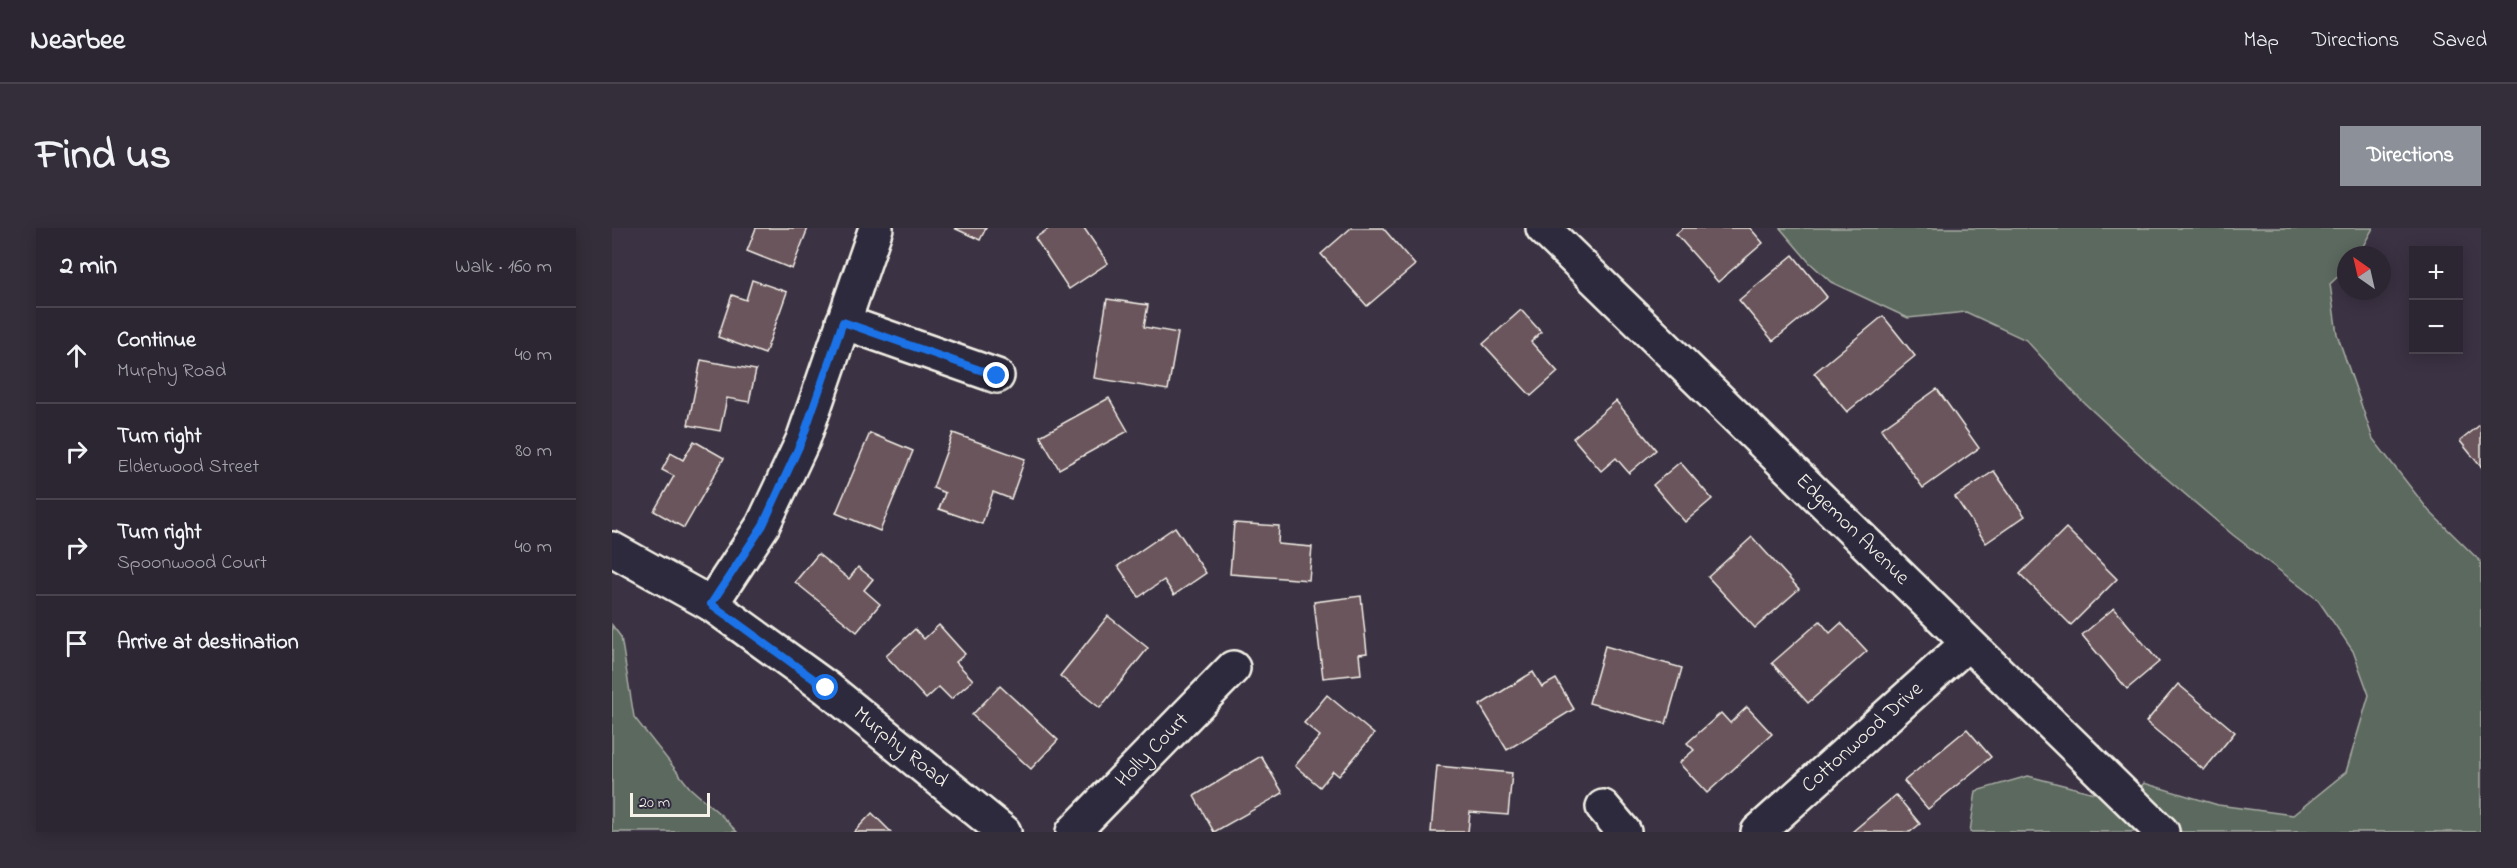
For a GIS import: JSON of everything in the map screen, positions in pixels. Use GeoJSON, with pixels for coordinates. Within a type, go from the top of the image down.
{"type":"FeatureCollection","features":[{"type":"Feature","properties":{"kind":"street"},"geometry":{"type":"LineString","coordinates":[[711,604],[768,515],[802,440],[876,228]]}},
{"type":"Feature","properties":{"kind":"street","name":"Edgemon Avenue"},"geometry":{"type":"LineString","coordinates":[[1543,228],[2162,832]]}},
{"type":"Feature","properties":{"kind":"street"},"geometry":{"type":"LineString","coordinates":[[843,322],[997,376]]}},
{"type":"Feature","properties":{"kind":"street","name":"Murphy Road"},"geometry":{"type":"LineString","coordinates":[[612,549],[711,604],[826,688],[1004,832]]}},
{"type":"Feature","properties":{"kind":"street","name":"Cottonwood Drive"},"geometry":{"type":"LineString","coordinates":[[1758,832],[1967,644]]}},
{"type":"Feature","properties":{"kind":"street","name":"Holly Court"},"geometry":{"type":"LineString","coordinates":[[1072,832],[1233,668]]}},
{"type":"Feature","properties":{"kind":"street"},"geometry":{"type":"LineString","coordinates":[[1603,807],[1624,832]]}},
{"type":"Feature","properties":{"kind":"green space"},"geometry":{"type":"Polygon","coordinates":[[[1780,228],[2373,228],[2363,246],[2337,246],[2337,277],[2330,284],[2337,334],[2373,439],[2429,511],[2481,562],[2481,832],[2182,832],[2138,790],[2144,783],[2218,805],[2293,815],[2346,772],[2369,695],[2353,651],[2318,600],[2233,535],[2152,466],[2080,399],[2026,340],[1966,312],[1908,318],[1831,282],[1809,262],[1780,228]]]}},
{"type":"Feature","properties":{"kind":"green space"},"geometry":{"type":"Polygon","coordinates":[[[612,625],[621,637],[634,717],[690,788],[737,832],[612,832],[612,625]]]}},
{"type":"Feature","properties":{"kind":"green space"},"geometry":{"type":"Polygon","coordinates":[[[2028,776],[2094,793],[2101,792],[2142,832],[1970,832],[1976,791],[2028,776]]]}},
{"type":"Feature","properties":{"kind":"building"},"geometry":{"type":"Polygon","coordinates":[[[756,228],[808,228],[792,269],[747,251],[756,228]]]}},
{"type":"Feature","properties":{"kind":"building"},"geometry":{"type":"Polygon","coordinates":[[[954,228],[986,228],[980,240],[954,228]]]}},
{"type":"Feature","properties":{"kind":"building"},"geometry":{"type":"Polygon","coordinates":[[[1050,228],[1084,228],[1108,263],[1069,289],[1035,238],[1050,228]]]}},
{"type":"Feature","properties":{"kind":"building"},"geometry":{"type":"Polygon","coordinates":[[[1351,228],[1383,228],[1415,265],[1367,306],[1321,254],[1351,228]]]}},
{"type":"Feature","properties":{"kind":"building"},"geometry":{"type":"Polygon","coordinates":[[[1683,228],[1750,228],[1763,243],[1718,282],[1676,234],[1683,228]]]}},
{"type":"Feature","properties":{"kind":"building"},"geometry":{"type":"Polygon","coordinates":[[[1793,255],[1827,297],[1773,341],[1739,300],[1793,255]]]}},
{"type":"Feature","properties":{"kind":"building"},"geometry":{"type":"Polygon","coordinates":[[[752,280],[787,292],[765,354],[718,337],[732,295],[746,300],[752,280]]]}},
{"type":"Feature","properties":{"kind":"building"},"geometry":{"type":"Polygon","coordinates":[[[1107,299],[1148,305],[1144,327],[1178,333],[1168,390],[1094,378],[1107,299]]]}},
{"type":"Feature","properties":{"kind":"building"},"geometry":{"type":"Polygon","coordinates":[[[1521,310],[1541,332],[1531,342],[1558,372],[1531,396],[1483,344],[1521,310]]]}},
{"type":"Feature","properties":{"kind":"building"},"geometry":{"type":"Polygon","coordinates":[[[1883,316],[1915,356],[1847,412],[1814,373],[1883,316]]]}},
{"type":"Feature","properties":{"kind":"building"},"geometry":{"type":"Polygon","coordinates":[[[701,360],[756,370],[749,402],[727,398],[720,431],[688,425],[701,360]]]}},
{"type":"Feature","properties":{"kind":"building"},"geometry":{"type":"Polygon","coordinates":[[[1937,389],[1979,448],[1923,488],[1881,429],[1937,389]]]}},
{"type":"Feature","properties":{"kind":"building"},"geometry":{"type":"Polygon","coordinates":[[[1109,398],[1128,431],[1059,469],[1040,436],[1109,398]]]}},
{"type":"Feature","properties":{"kind":"building"},"geometry":{"type":"Polygon","coordinates":[[[1616,401],[1656,450],[1629,473],[1616,458],[1601,471],[1573,438],[1616,401]]]}},
{"type":"Feature","properties":{"kind":"building"},"geometry":{"type":"Polygon","coordinates":[[[2481,424],[2481,467],[2460,441],[2481,424]]]}},
{"type":"Feature","properties":{"kind":"building"},"geometry":{"type":"Polygon","coordinates":[[[870,433],[913,451],[880,531],[836,513],[870,433]]]}},
{"type":"Feature","properties":{"kind":"building"},"geometry":{"type":"Polygon","coordinates":[[[953,433],[1025,459],[1011,499],[993,492],[982,524],[939,509],[945,493],[933,488],[953,433]]]}},
{"type":"Feature","properties":{"kind":"building"},"geometry":{"type":"Polygon","coordinates":[[[694,441],[724,458],[684,528],[654,511],[674,476],[662,470],[671,453],[683,460],[694,441]]]}},
{"type":"Feature","properties":{"kind":"building"},"geometry":{"type":"Polygon","coordinates":[[[1680,462],[1712,499],[1685,522],[1653,485],[1680,462]]]}},
{"type":"Feature","properties":{"kind":"building"},"geometry":{"type":"Polygon","coordinates":[[[1994,471],[2025,516],[1986,543],[1955,497],[1994,471]]]}},
{"type":"Feature","properties":{"kind":"building"},"geometry":{"type":"Polygon","coordinates":[[[1234,523],[1279,526],[1278,544],[1312,547],[1309,580],[1230,574],[1234,523]]]}},
{"type":"Feature","properties":{"kind":"building"},"geometry":{"type":"Polygon","coordinates":[[[1175,527],[1206,573],[1174,595],[1164,580],[1139,597],[1118,566],[1175,527]]]}},
{"type":"Feature","properties":{"kind":"building"},"geometry":{"type":"Polygon","coordinates":[[[2066,528],[2117,579],[2071,625],[2020,574],[2066,528]]]}},
{"type":"Feature","properties":{"kind":"building"},"geometry":{"type":"Polygon","coordinates":[[[1752,537],[1799,589],[1755,628],[1708,577],[1752,537]]]}},
{"type":"Feature","properties":{"kind":"building"},"geometry":{"type":"Polygon","coordinates":[[[818,554],[849,579],[858,567],[873,579],[864,590],[880,604],[857,632],[795,582],[818,554]]]}},
{"type":"Feature","properties":{"kind":"building"},"geometry":{"type":"Polygon","coordinates":[[[1361,596],[1367,653],[1359,654],[1361,674],[1323,678],[1314,602],[1361,596]]]}},
{"type":"Feature","properties":{"kind":"building"},"geometry":{"type":"Polygon","coordinates":[[[2114,608],[2159,662],[2127,689],[2082,635],[2114,608]]]}},
{"type":"Feature","properties":{"kind":"building"},"geometry":{"type":"Polygon","coordinates":[[[1108,616],[1148,648],[1100,708],[1060,676],[1108,616]]]}},
{"type":"Feature","properties":{"kind":"building"},"geometry":{"type":"Polygon","coordinates":[[[1820,621],[1830,633],[1841,623],[1867,651],[1808,703],[1772,663],[1820,621]]]}},
{"type":"Feature","properties":{"kind":"building"},"geometry":{"type":"Polygon","coordinates":[[[939,625],[965,654],[956,662],[973,680],[951,699],[939,687],[926,699],[886,656],[915,629],[924,639],[939,625]]]}},
{"type":"Feature","properties":{"kind":"building"},"geometry":{"type":"Polygon","coordinates":[[[1605,646],[1682,668],[1666,724],[1589,703],[1605,646]]]}},
{"type":"Feature","properties":{"kind":"building"},"geometry":{"type":"Polygon","coordinates":[[[1533,672],[1542,687],[1556,679],[1574,709],[1507,750],[1480,705],[1533,672]]]}},
{"type":"Feature","properties":{"kind":"building"},"geometry":{"type":"Polygon","coordinates":[[[2178,684],[2235,732],[2204,770],[2146,722],[2178,684]]]}},
{"type":"Feature","properties":{"kind":"building"},"geometry":{"type":"Polygon","coordinates":[[[1000,686],[1058,740],[1031,769],[972,715],[1000,686]]]}},
{"type":"Feature","properties":{"kind":"building"},"geometry":{"type":"Polygon","coordinates":[[[1327,695],[1374,734],[1339,776],[1333,771],[1320,787],[1295,766],[1320,736],[1304,723],[1327,695]]]}},
{"type":"Feature","properties":{"kind":"building"},"geometry":{"type":"Polygon","coordinates":[[[1747,707],[1772,734],[1707,793],[1679,763],[1694,750],[1687,743],[1721,713],[1730,723],[1747,707]]]}},
{"type":"Feature","properties":{"kind":"building"},"geometry":{"type":"Polygon","coordinates":[[[1967,729],[1991,757],[1928,809],[1904,781],[1967,729]]]}},
{"type":"Feature","properties":{"kind":"building"},"geometry":{"type":"Polygon","coordinates":[[[1261,756],[1283,793],[1214,832],[1194,796],[1261,756]]]}},
{"type":"Feature","properties":{"kind":"building"},"geometry":{"type":"Polygon","coordinates":[[[1437,766],[1512,773],[1508,815],[1470,812],[1468,832],[1431,832],[1437,766]]]}},
{"type":"Feature","properties":{"kind":"building"},"geometry":{"type":"Polygon","coordinates":[[[1896,795],[1920,824],[1910,832],[1852,832],[1896,795]]]}},
{"type":"Feature","properties":{"kind":"building"},"geometry":{"type":"Polygon","coordinates":[[[872,813],[891,832],[854,832],[872,813]]]}},
{"type":"Feature","properties":{"kind":"route"},"geometry":{"type":"LineString","coordinates":[[826,688],[711,604],[763,525],[802,440],[843,322],[997,376]]}}]}
